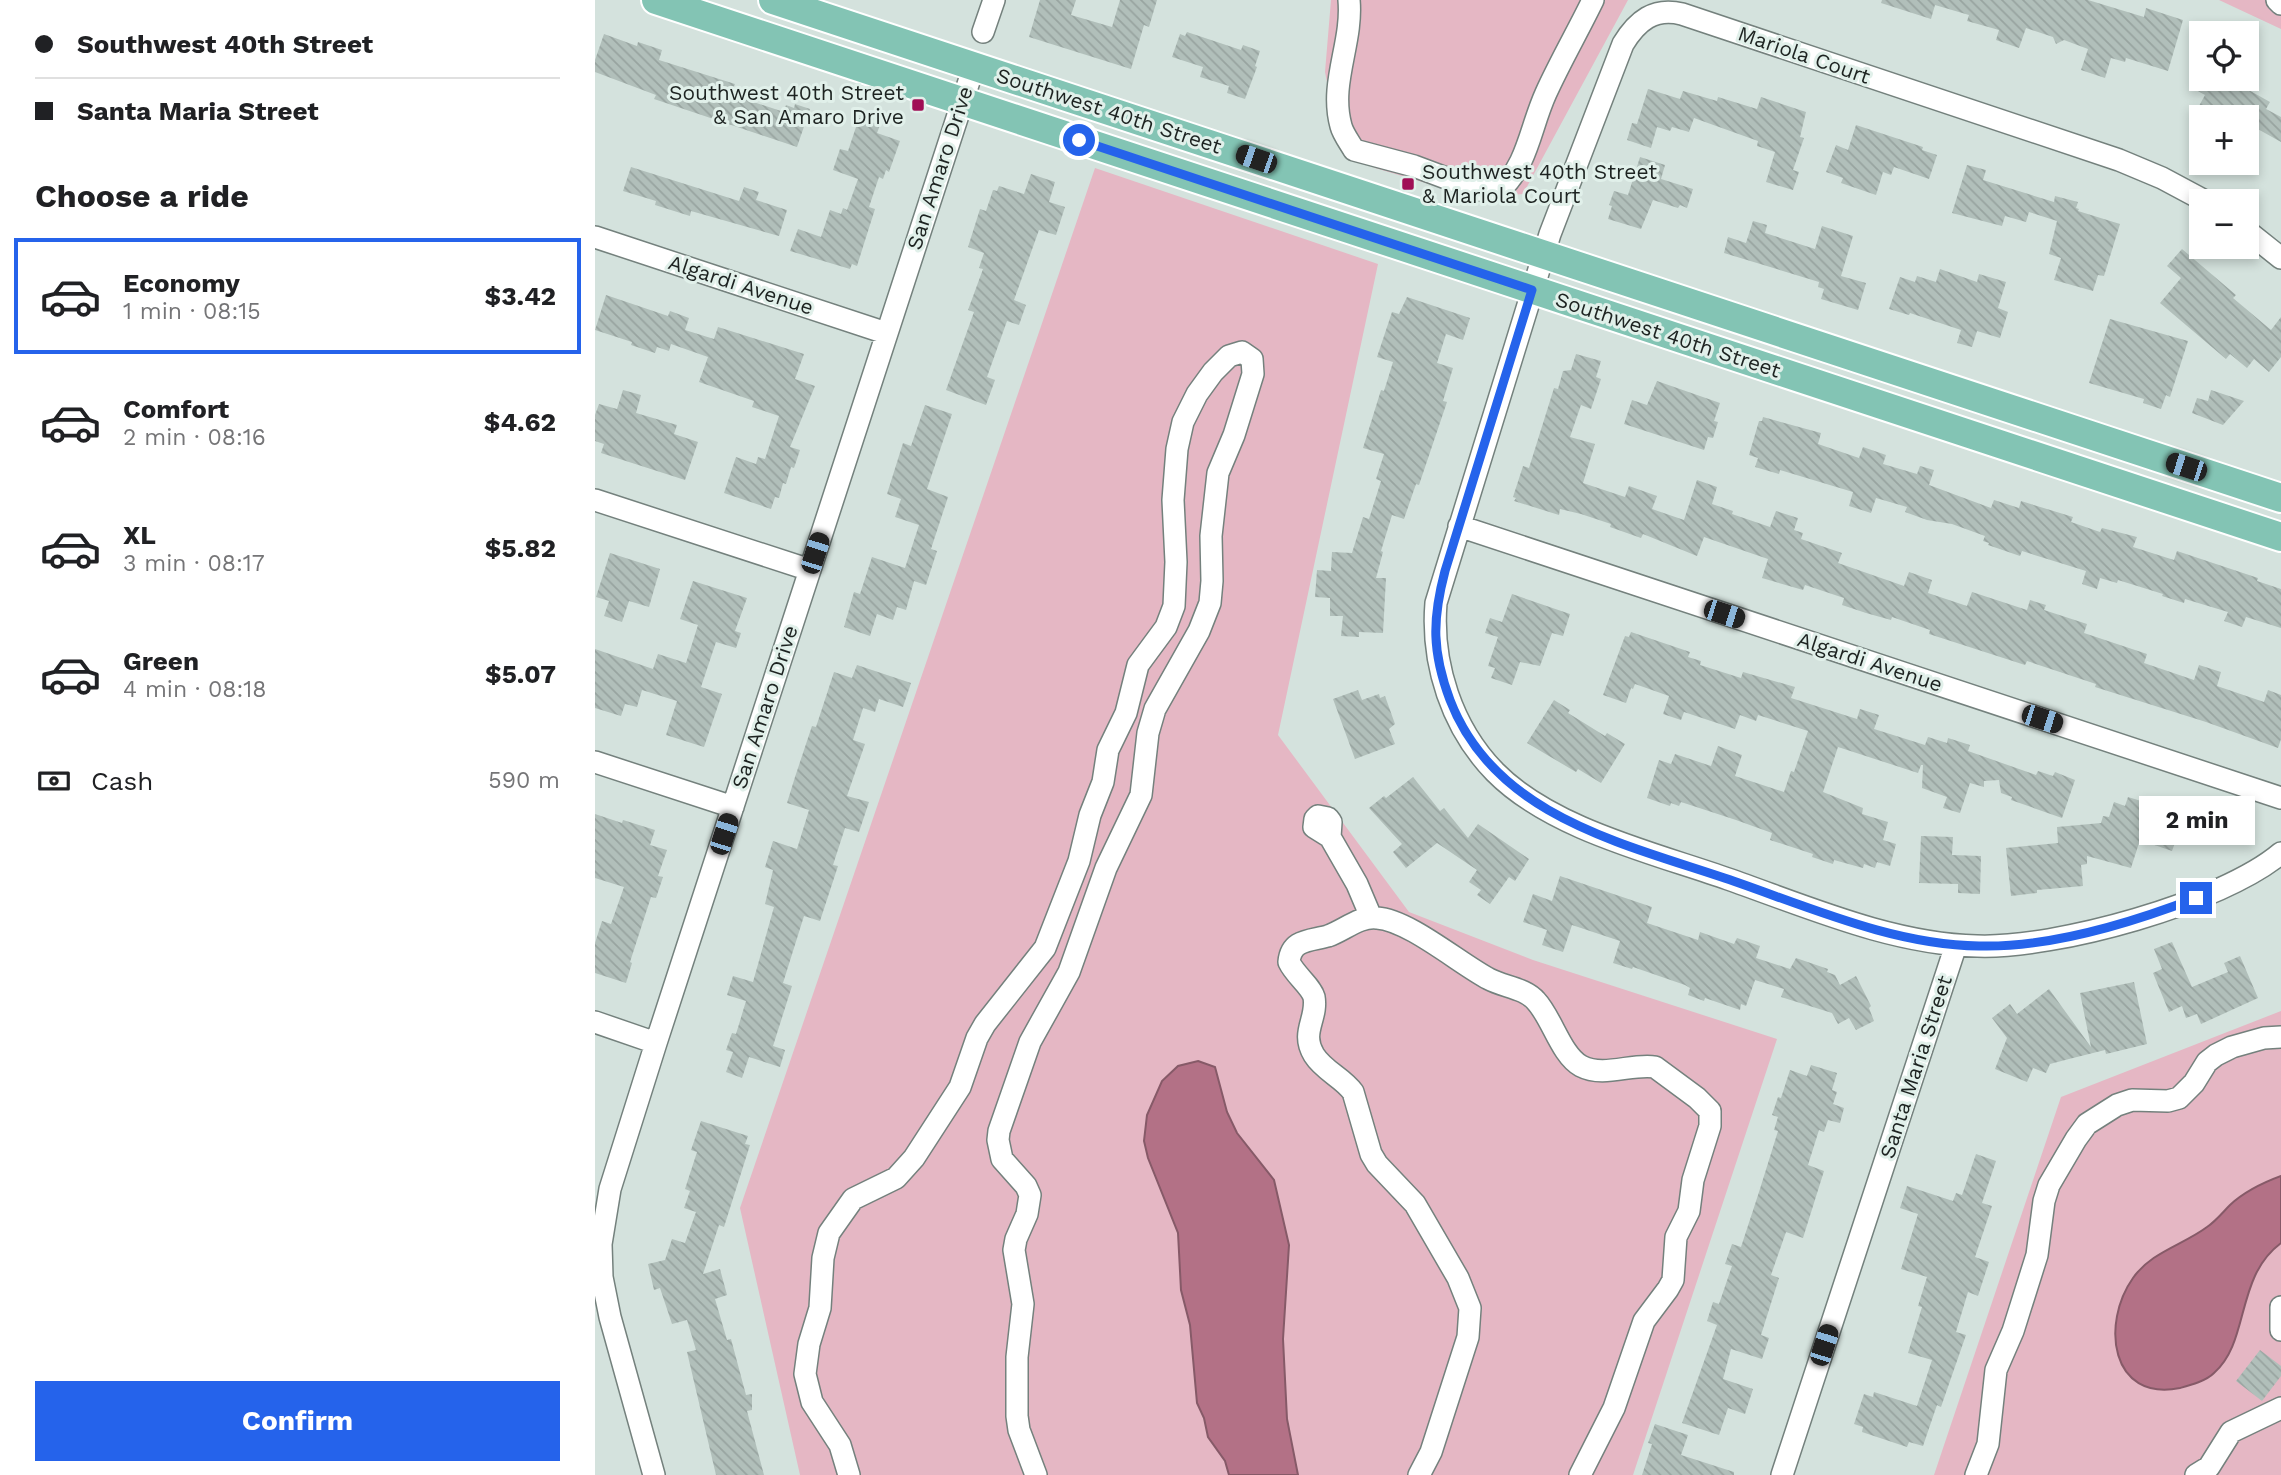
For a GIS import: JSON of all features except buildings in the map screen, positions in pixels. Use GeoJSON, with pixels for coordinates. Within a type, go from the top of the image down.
{"type":"FeatureCollection","features":[{"type":"Feature","properties":{"kind":"main road","name":"Southwest 40th Street"},"geometry":{"type":"LineString","coordinates":[[656,0],[2281,537]]}},
{"type":"Feature","properties":{"kind":"main road","name":"Southwest 40th Street"},"geometry":{"type":"LineString","coordinates":[[773,0],[2281,498]]}},
{"type":"Feature","properties":{"kind":"street"},"geometry":{"type":"LineString","coordinates":[[983,32],[994,0]]}},
{"type":"Feature","properties":{"kind":"street"},"geometry":{"type":"LineString","coordinates":[[1349,0],[1348,41],[1336,95],[1341,128],[1354,150],[1414,166],[1478,190],[1499,191],[1509,182],[1522,162],[1545,95],[1593,0]]}},
{"type":"Feature","properties":{"kind":"street"},"geometry":{"type":"LineString","coordinates":[[2277,0],[2281,4]]}},
{"type":"Feature","properties":{"kind":"street","name":"Mariola Court"},"geometry":{"type":"LineString","coordinates":[[1956,945],[1890,932],[1846,919],[1605,836],[1542,807],[1510,785],[1483,758],[1461,726],[1441,670],[1434,625],[1436,603],[1532,290],[1598,103],[1623,44],[1636,25],[1658,12],[1682,14],[2119,160],[2189,192]]}},
{"type":"Feature","properties":{"kind":"street","name":"San Amaro Drive"},"geometry":{"type":"LineString","coordinates":[[654,1475],[599,1284],[607,1203],[656,1043],[974,66]]}},
{"type":"Feature","properties":{"kind":"street","name":"Algardi Avenue"},"geometry":{"type":"LineString","coordinates":[[595,237],[886,333]]}},
{"type":"Feature","properties":{"kind":"street"},"geometry":{"type":"LineString","coordinates":[[2259,241],[2281,258]]}},
{"type":"Feature","properties":{"kind":"street"},"geometry":{"type":"LineString","coordinates":[[849,1475],[840,1445],[812,1402],[805,1374],[809,1344],[820,1308],[823,1258],[829,1233],[853,1199],[896,1178],[914,1158],[960,1087],[977,1038],[985,1024],[1045,948],[1079,861],[1090,815],[1103,782],[1108,750],[1126,713],[1138,665],[1166,626],[1174,606],[1173,500],[1177,449],[1183,422],[1197,394],[1213,372],[1229,356],[1242,352],[1252,359],[1253,374],[1234,435],[1218,473],[1211,536],[1210,603],[1199,631],[1155,709],[1148,733],[1141,795],[1106,868],[1069,972],[1030,1042],[999,1131],[999,1151],[1002,1159],[1026,1186],[1030,1195],[1027,1214],[1014,1250],[1023,1304],[1017,1357],[1019,1430],[1036,1475]]}},
{"type":"Feature","properties":{"kind":"street"},"geometry":{"type":"LineString","coordinates":[[595,499],[810,570]]}},
{"type":"Feature","properties":{"kind":"street","name":"Algardi Avenue"},"geometry":{"type":"LineString","coordinates":[[1459,526],[2281,798]]}},
{"type":"Feature","properties":{"kind":"street"},"geometry":{"type":"LineString","coordinates":[[595,762],[733,807]]}},
{"type":"Feature","properties":{"kind":"street"},"geometry":{"type":"LineString","coordinates":[[1329,837],[1354,877],[1371,917]]}},
{"type":"Feature","properties":{"kind":"street"},"geometry":{"type":"LineString","coordinates":[[1956,945],[2028,943],[2085,932],[2147,915],[2234,882],[2281,853]]}},
{"type":"Feature","properties":{"kind":"street"},"geometry":{"type":"LineString","coordinates":[[1419,1475],[1431,1452],[1468,1337],[1470,1308],[1458,1278],[1415,1204],[1377,1164],[1371,1154],[1353,1092],[1348,1084],[1326,1069],[1313,1053],[1308,1036],[1314,998],[1289,962],[1292,949],[1297,944],[1328,936],[1371,917],[1392,921],[1440,947],[1488,979],[1530,994],[1544,1010],[1567,1050],[1580,1065],[1611,1070],[1647,1065],[1655,1067],[1710,1111],[1710,1126],[1693,1180],[1689,1211],[1676,1237],[1672,1280],[1639,1332],[1614,1408],[1580,1475]]}},
{"type":"Feature","properties":{"kind":"street","name":"Santa Maria Street"},"geometry":{"type":"LineString","coordinates":[[1782,1475],[1956,945]]}},
{"type":"Feature","properties":{"kind":"street"},"geometry":{"type":"LineString","coordinates":[[595,1022],[656,1043]]}},
{"type":"Feature","properties":{"kind":"street"},"geometry":{"type":"LineString","coordinates":[[1976,1475],[1984,1459],[1991,1431],[1996,1370],[2013,1331],[2031,1277],[2049,1185],[2076,1139],[2087,1124],[2117,1105],[2132,1100],[2168,1101],[2179,1098],[2194,1083],[2207,1062],[2232,1047],[2264,1038],[2281,1037]]}},
{"type":"Feature","properties":{"kind":"street"},"geometry":{"type":"LineString","coordinates":[[2281,1307],[2281,1330]]}},
{"type":"Feature","properties":{"kind":"street"},"geometry":{"type":"LineString","coordinates":[[2196,1475],[2209,1467],[2231,1432],[2281,1408]]}},
{"type":"Feature","properties":{"kind":"shaded area"},"geometry":{"type":"Polygon","coordinates":[[[1331,0],[1628,0],[1523,194],[1477,198],[1375,168],[1351,156],[1338,138],[1325,72],[1331,0]]]}},
{"type":"Feature","properties":{"kind":"shaded area"},"geometry":{"type":"Polygon","coordinates":[[[2219,0],[2281,0],[2281,29],[2219,0]]]}},
{"type":"Feature","properties":{"kind":"shaded area"},"geometry":{"type":"Polygon","coordinates":[[[1095,168],[1378,264],[1278,735],[1409,912],[1533,960],[1777,1039],[1633,1475],[800,1475],[740,1208],[1095,168]]]}},
{"type":"Feature","properties":{"kind":"shaded area"},"geometry":{"type":"Polygon","coordinates":[[[2281,1011],[2281,1475],[1934,1475],[2061,1097],[2281,1011]]]}},
{"type":"Feature","properties":{"kind":"shaded area"},"geometry":{"type":"Polygon","coordinates":[[[1198,1061],[1215,1067],[1227,1112],[1237,1133],[1274,1180],[1289,1245],[1283,1339],[1287,1419],[1298,1475],[1229,1475],[1225,1461],[1208,1437],[1197,1403],[1190,1325],[1181,1290],[1178,1233],[1148,1158],[1144,1141],[1147,1115],[1162,1081],[1178,1066],[1198,1061]]]}},
{"type":"Feature","properties":{"kind":"shaded area"},"geometry":{"type":"Polygon","coordinates":[[[2281,1176],[2281,1243],[2266,1257],[2256,1273],[2233,1344],[2225,1360],[2207,1378],[2180,1388],[2157,1389],[2139,1383],[2126,1371],[2118,1355],[2115,1336],[2123,1296],[2133,1278],[2158,1255],[2210,1225],[2242,1196],[2281,1176]]]}},
{"type":"Feature","properties":{"kind":"place","name":"Southwest 40th Street & San Amaro Drive"},"geometry":{"type":"Point","coordinates":[918,105]}},
{"type":"Feature","properties":{"kind":"place","name":"Southwest 40th Street & Mariola Court"},"geometry":{"type":"Point","coordinates":[1408,184]}},
{"type":"Feature","properties":{"kind":"route"},"geometry":{"type":"LineString","coordinates":[[1079,140],[1532,290],[1445,571],[1436,603],[1434,625],[1446,689],[1461,726],[1496,773],[1525,797],[1561,818],[1605,836],[1800,904],[1882,930],[1933,942],[1977,946],[2028,943],[2085,932],[2196,898]]}}]}
